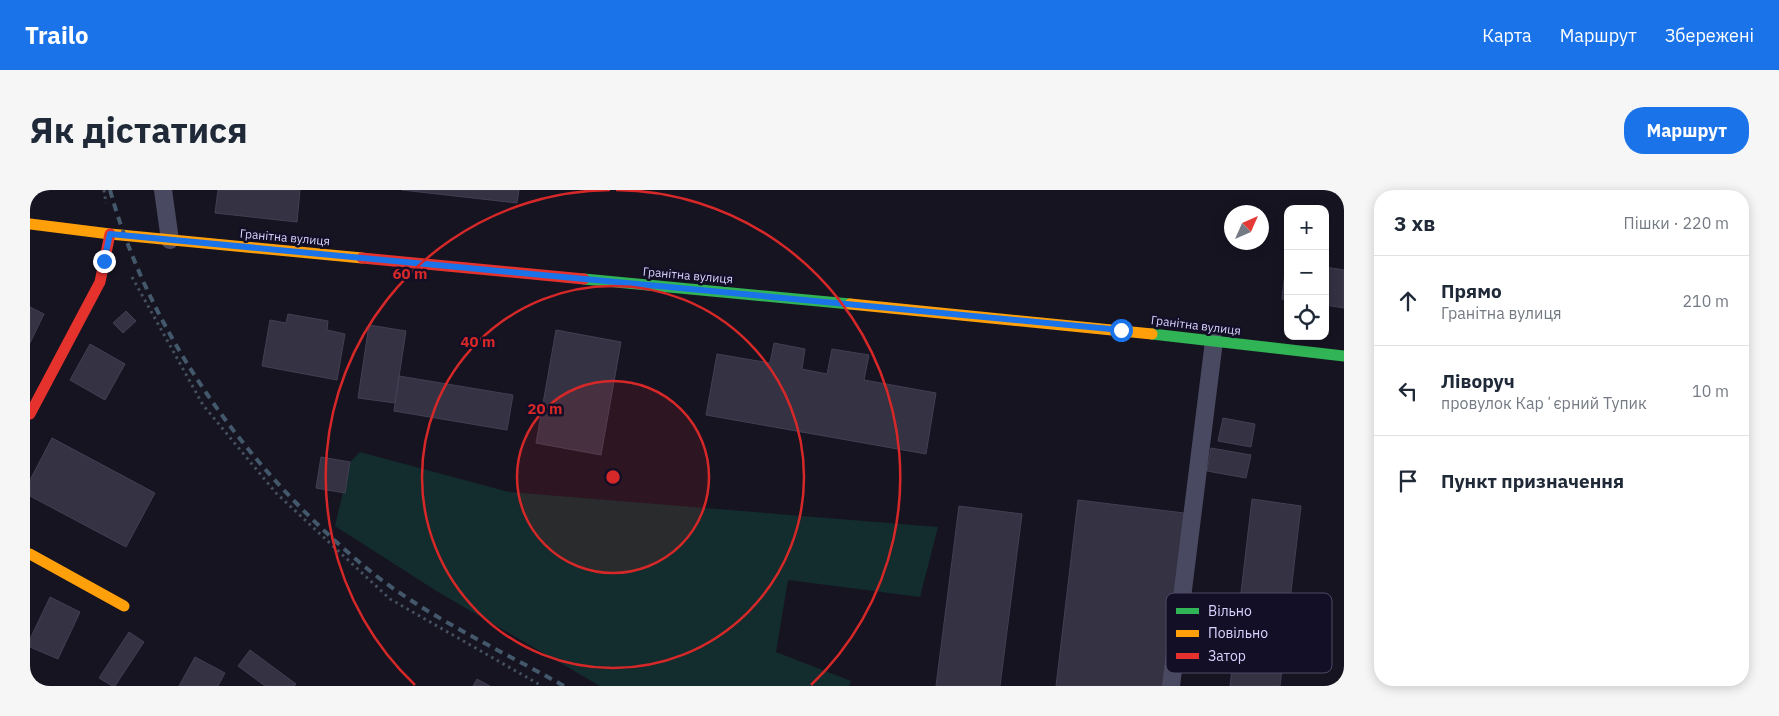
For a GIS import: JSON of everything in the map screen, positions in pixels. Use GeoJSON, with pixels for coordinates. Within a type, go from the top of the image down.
{"type":"FeatureCollection","features":[{"type":"Feature","properties":{"kind":"street","name":"Гранітна вулиця"},"geometry":{"type":"LineString","coordinates":[[30,224],[170,240],[1121,330],[1344,356]]}},
{"type":"Feature","properties":{"kind":"street"},"geometry":{"type":"LineString","coordinates":[[30,414],[100,282],[110,234]]}},
{"type":"Feature","properties":{"kind":"street"},"geometry":{"type":"LineString","coordinates":[[30,554],[124,606]]}},
{"type":"Feature","properties":{"kind":"lane"},"geometry":{"type":"LineString","coordinates":[[162,190],[170,240]]}},
{"type":"Feature","properties":{"kind":"lane"},"geometry":{"type":"LineString","coordinates":[[1183,593],[1214,341]]}},
{"type":"Feature","properties":{"kind":"lane"},"geometry":{"type":"LineString","coordinates":[[1171,686],[1173,673]]}},
{"type":"Feature","properties":{"kind":"path"},"geometry":{"type":"LineString","coordinates":[[104,190],[106,203]]}},
{"type":"Feature","properties":{"kind":"path"},"geometry":{"type":"LineString","coordinates":[[130,272],[203,405],[276,493],[390,599],[542,686]]}},
{"type":"Feature","properties":{"kind":"green space"},"geometry":{"type":"Polygon","coordinates":[[[360,452],[509,492],[938,527],[920,597],[788,580],[776,652],[851,681],[849,686],[600,686],[438,592],[335,526],[350,462],[360,452]]]}},
{"type":"Feature","properties":{"kind":"building"},"geometry":{"type":"Polygon","coordinates":[[[218,190],[300,190],[297,222],[215,213],[218,190]]]}},
{"type":"Feature","properties":{"kind":"building"},"geometry":{"type":"Polygon","coordinates":[[[402,190],[519,190],[517,203],[402,190]]]}},
{"type":"Feature","properties":{"kind":"building"},"geometry":{"type":"Polygon","coordinates":[[[1329,268],[1344,270],[1344,308],[1329,306],[1329,268]]]}},
{"type":"Feature","properties":{"kind":"building"},"geometry":{"type":"Polygon","coordinates":[[[1284,280],[1284,299],[1282,299],[1284,280]]]}},
{"type":"Feature","properties":{"kind":"building"},"geometry":{"type":"Polygon","coordinates":[[[30,307],[44,314],[30,343],[30,307]]]}},
{"type":"Feature","properties":{"kind":"building"},"geometry":{"type":"Polygon","coordinates":[[[126,311],[136,321],[123,333],[113,323],[126,311]]]}},
{"type":"Feature","properties":{"kind":"building"},"geometry":{"type":"Polygon","coordinates":[[[288,314],[328,321],[327,330],[345,334],[337,380],[262,366],[270,320],[286,323],[288,314]]]}},
{"type":"Feature","properties":{"kind":"building"},"geometry":{"type":"Polygon","coordinates":[[[369,325],[406,331],[395,403],[358,398],[369,325]]]}},
{"type":"Feature","properties":{"kind":"building"},"geometry":{"type":"Polygon","coordinates":[[[556,330],[621,342],[601,455],[536,443],[556,330]]]}},
{"type":"Feature","properties":{"kind":"building"},"geometry":{"type":"Polygon","coordinates":[[[774,343],[805,349],[802,369],[827,374],[832,349],[869,355],[864,380],[936,393],[926,454],[706,415],[717,354],[770,363],[774,343]]]}},
{"type":"Feature","properties":{"kind":"building"},"geometry":{"type":"Polygon","coordinates":[[[90,344],[125,364],[105,400],[70,380],[90,344]]]}},
{"type":"Feature","properties":{"kind":"building"},"geometry":{"type":"Polygon","coordinates":[[[399,376],[513,395],[507,430],[394,411],[399,376]]]}},
{"type":"Feature","properties":{"kind":"building"},"geometry":{"type":"Polygon","coordinates":[[[1223,418],[1255,424],[1251,447],[1218,441],[1223,418]]]}},
{"type":"Feature","properties":{"kind":"building"},"geometry":{"type":"Polygon","coordinates":[[[52,438],[155,493],[126,547],[30,496],[30,480],[52,438]]]}},
{"type":"Feature","properties":{"kind":"building"},"geometry":{"type":"Polygon","coordinates":[[[1211,448],[1251,455],[1246,478],[1207,471],[1211,448]]]}},
{"type":"Feature","properties":{"kind":"building"},"geometry":{"type":"Polygon","coordinates":[[[321,457],[350,462],[345,493],[316,488],[321,457]]]}},
{"type":"Feature","properties":{"kind":"building"},"geometry":{"type":"Polygon","coordinates":[[[1252,499],[1301,506],[1291,593],[1241,593],[1252,499]]]}},
{"type":"Feature","properties":{"kind":"building"},"geometry":{"type":"Polygon","coordinates":[[[1078,500],[1184,513],[1175,593],[1166,593],[1166,669],[1164,686],[1056,686],[1078,500]]]}},
{"type":"Feature","properties":{"kind":"building"},"geometry":{"type":"Polygon","coordinates":[[[959,506],[1022,514],[1000,686],[936,686],[959,506]]]}},
{"type":"Feature","properties":{"kind":"building"},"geometry":{"type":"Polygon","coordinates":[[[50,597],[80,612],[58,659],[30,647],[30,639],[50,597]]]}},
{"type":"Feature","properties":{"kind":"building"},"geometry":{"type":"Polygon","coordinates":[[[129,632],[144,642],[115,686],[112,686],[99,678],[129,632]]]}},
{"type":"Feature","properties":{"kind":"building"},"geometry":{"type":"Polygon","coordinates":[[[250,650],[296,684],[294,686],[265,686],[238,666],[250,650]]]}},
{"type":"Feature","properties":{"kind":"building"},"geometry":{"type":"Polygon","coordinates":[[[195,657],[225,673],[218,686],[179,686],[195,657]]]}},
{"type":"Feature","properties":{"kind":"building"},"geometry":{"type":"Polygon","coordinates":[[[1232,673],[1282,673],[1280,686],[1230,686],[1232,673]]]}},
{"type":"Feature","properties":{"kind":"building"},"geometry":{"type":"Polygon","coordinates":[[[477,679],[490,686],[473,686],[477,679]]]}},
{"type":"Feature","properties":{"kind":"railway"},"geometry":{"type":"LineString","coordinates":[[110,190],[128,243],[150,295],[176,345],[207,394],[240,439],[277,483],[317,523],[381,580],[431,613],[564,686]]}},
{"type":"Feature","properties":{"kind":"traffic: fast"},"geometry":{"type":"LineString","coordinates":[[584,279],[850,304]]}},
{"type":"Feature","properties":{"kind":"traffic: fast"},"geometry":{"type":"LineString","coordinates":[[1152,334],[1344,356]]}},
{"type":"Feature","properties":{"kind":"traffic: slow"},"geometry":{"type":"LineString","coordinates":[[30,224],[110,234],[362,258]]}},
{"type":"Feature","properties":{"kind":"traffic: slow"},"geometry":{"type":"LineString","coordinates":[[850,304],[1152,334]]}},
{"type":"Feature","properties":{"kind":"traffic: slow"},"geometry":{"type":"LineString","coordinates":[[30,554],[124,606]]}},
{"type":"Feature","properties":{"kind":"traffic: jam"},"geometry":{"type":"LineString","coordinates":[[30,414],[100,282],[110,234]]}},
{"type":"Feature","properties":{"kind":"traffic: jam"},"geometry":{"type":"LineString","coordinates":[[362,258],[584,279]]}},
{"type":"Feature","properties":{"kind":"route"},"geometry":{"type":"LineString","coordinates":[[104,261],[110,234],[1121,330]]}}]}
